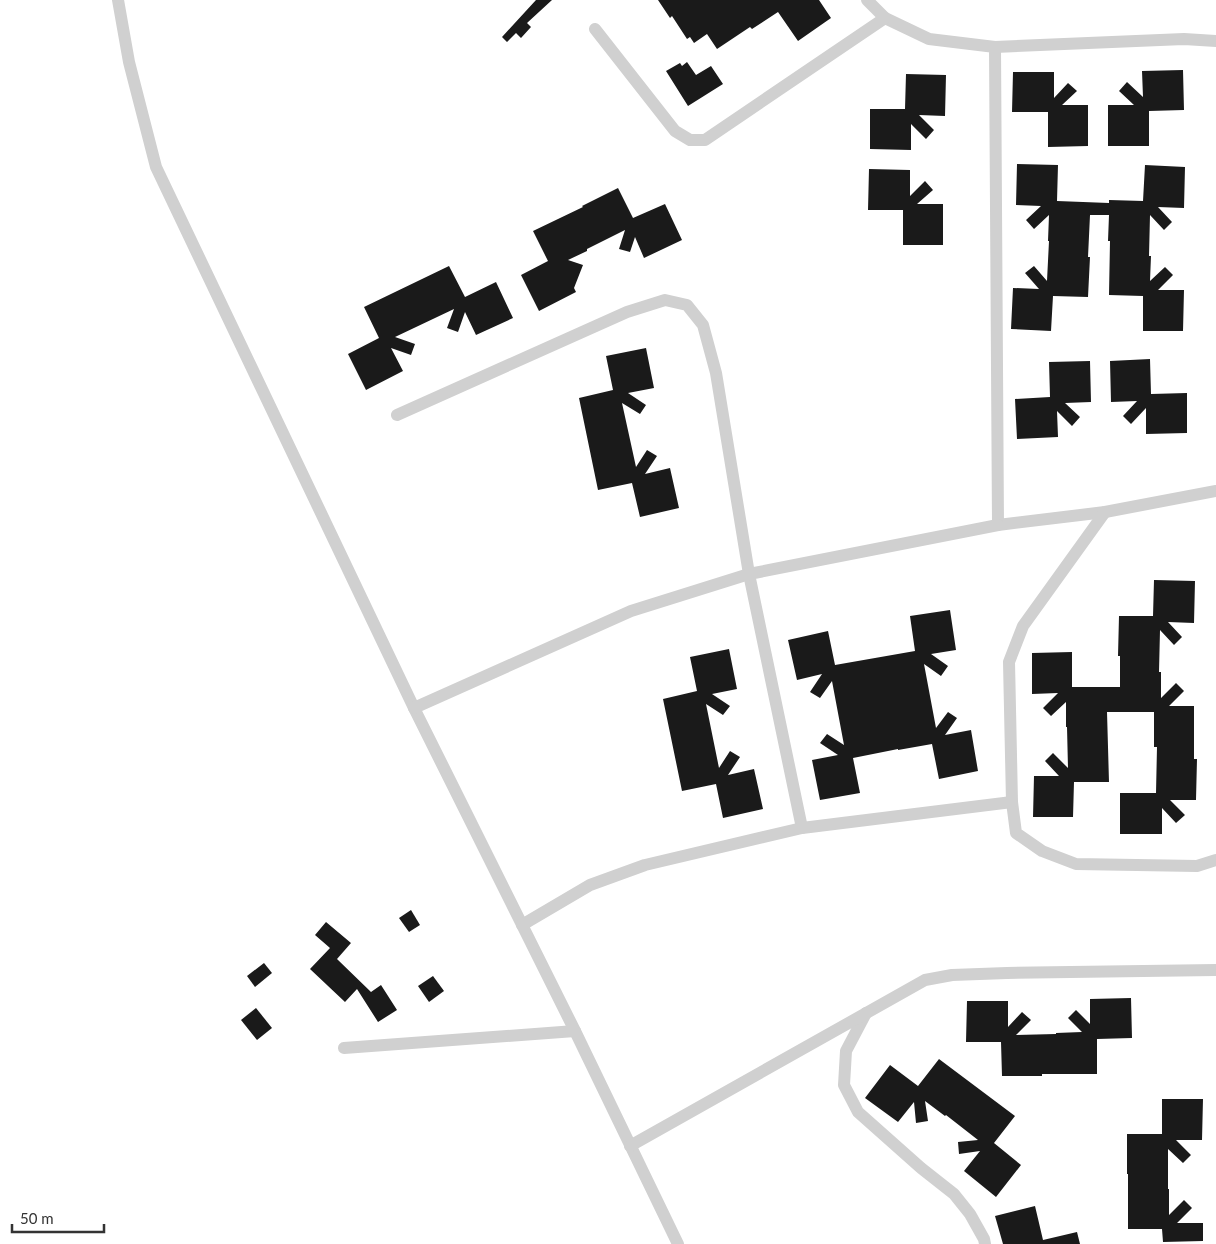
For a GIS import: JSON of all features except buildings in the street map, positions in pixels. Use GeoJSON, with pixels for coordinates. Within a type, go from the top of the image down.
{"type":"FeatureCollection","features":[{"type":"Feature","properties":{"kind":"street"},"geometry":{"type":"LineString","coordinates":[[118,0],[129,62],[156,167],[414,708],[575,1031],[678,1244]]}},
{"type":"Feature","properties":{"kind":"street"},"geometry":{"type":"LineString","coordinates":[[867,0],[885,18],[929,39],[995,47],[1184,39],[1216,41]]}},
{"type":"Feature","properties":{"kind":"street"},"geometry":{"type":"LineString","coordinates":[[595,29],[675,131],[690,140],[705,140],[885,18]]}},
{"type":"Feature","properties":{"kind":"street"},"geometry":{"type":"LineString","coordinates":[[995,47],[998,525]]}},
{"type":"Feature","properties":{"kind":"street"},"geometry":{"type":"LineString","coordinates":[[397,415],[627,312],[665,300],[687,305],[703,325],[716,373],[749,574],[802,828]]}},
{"type":"Feature","properties":{"kind":"street"},"geometry":{"type":"LineString","coordinates":[[414,708],[631,611],[749,574],[998,525],[1105,512],[1216,491]]}},
{"type":"Feature","properties":{"kind":"street"},"geometry":{"type":"LineString","coordinates":[[1105,512],[1022,626],[1009,662],[1012,802],[1016,833],[1042,851],[1076,864],[1197,866],[1216,860]]}},
{"type":"Feature","properties":{"kind":"street"},"geometry":{"type":"LineString","coordinates":[[522,925],[590,885],[645,865],[802,828],[1012,802]]}},
{"type":"Feature","properties":{"kind":"street"},"geometry":{"type":"LineString","coordinates":[[630,1146],[925,980],[952,975],[1216,970]]}},
{"type":"Feature","properties":{"kind":"street"},"geometry":{"type":"LineString","coordinates":[[866,1013],[846,1051],[844,1085],[858,1112],[921,1168],[954,1194],[970,1214],[985,1244]]}},
{"type":"Feature","properties":{"kind":"street"},"geometry":{"type":"LineString","coordinates":[[344,1048],[575,1031]]}}]}
